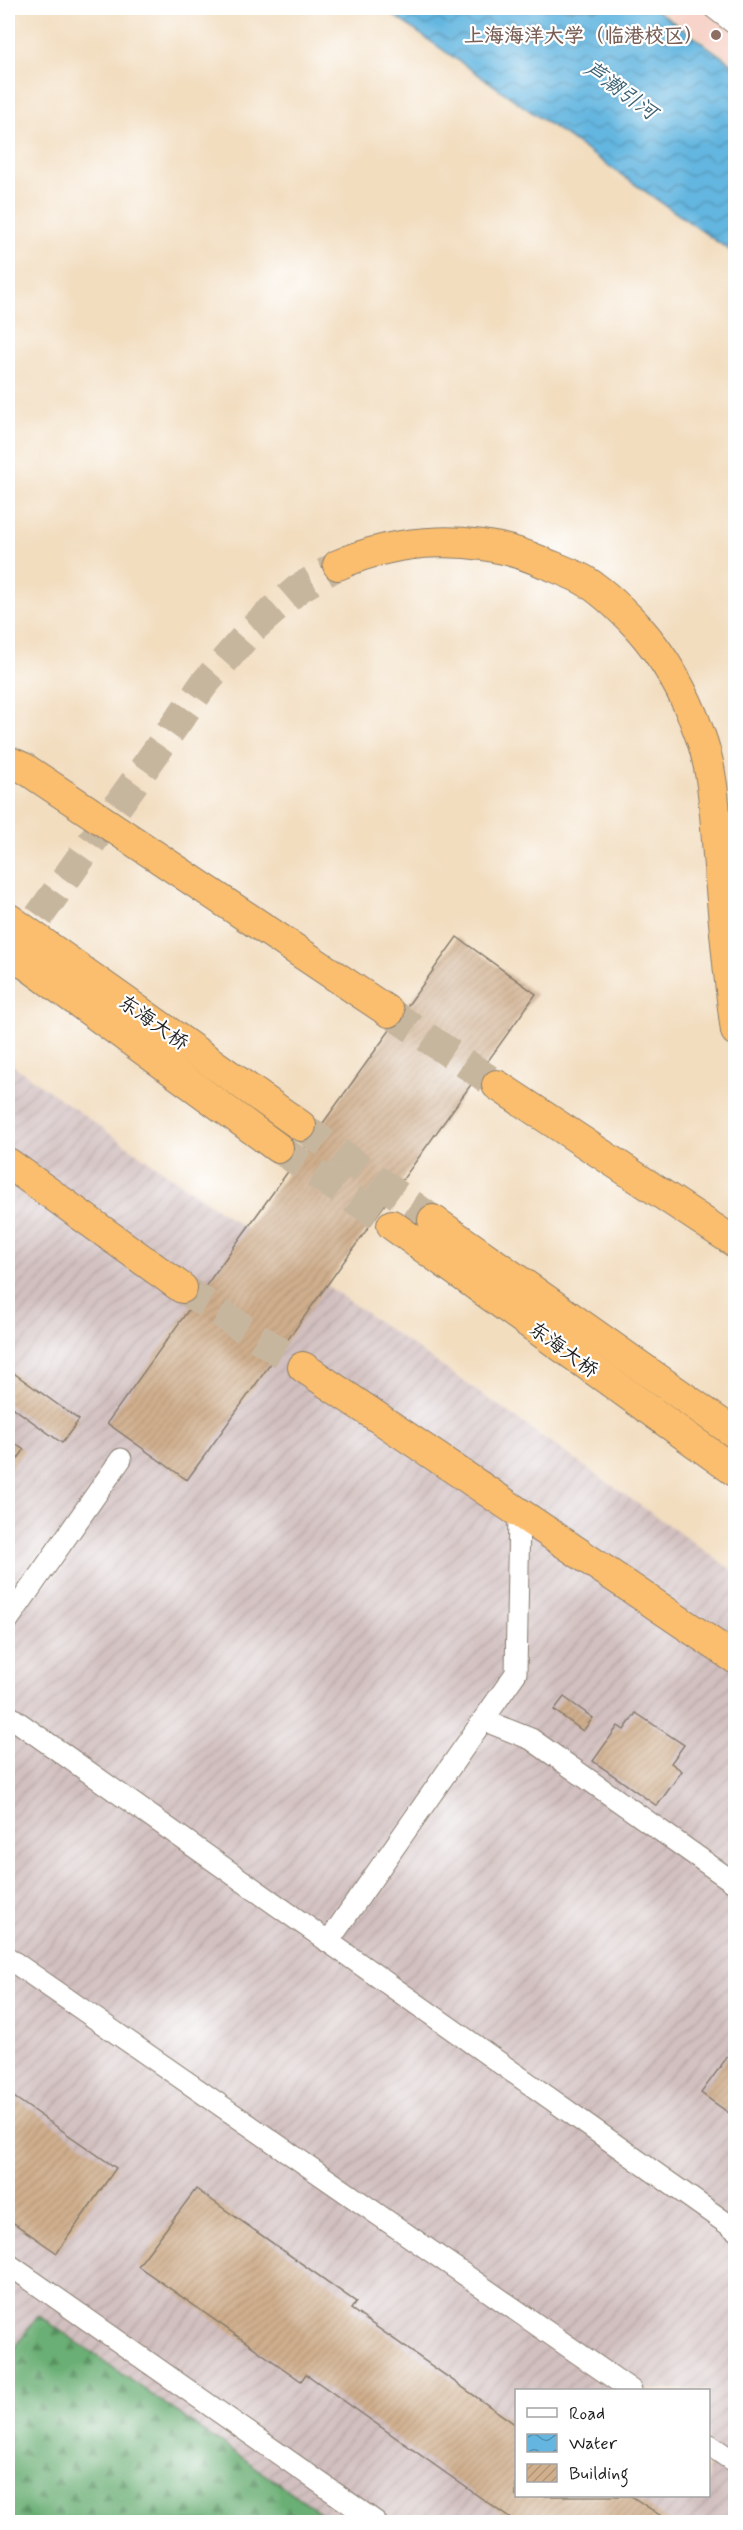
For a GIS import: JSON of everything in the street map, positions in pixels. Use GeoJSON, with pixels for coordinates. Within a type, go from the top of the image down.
{"type":"FeatureCollection","features":[{"type":"Feature","properties":{"kind":"highway"},"geometry":{"type":"LineString","coordinates":[[338,565],[361,555],[394,546],[437,542],[486,545],[529,556],[583,580],[622,611],[652,643],[679,685],[701,736],[714,797],[735,1031]]}},
{"type":"Feature","properties":{"kind":"highway"},"geometry":{"type":"LineString","coordinates":[[8,761],[24,768],[389,1012]]}},
{"type":"Feature","properties":{"kind":"highway","name":"东海大桥"},"geometry":{"type":"LineString","coordinates":[[8,918],[301,1126]]}},
{"type":"Feature","properties":{"kind":"highway","name":"东海大桥"},"geometry":{"type":"LineString","coordinates":[[8,951],[278,1148]]}},
{"type":"Feature","properties":{"kind":"highway"},"geometry":{"type":"LineString","coordinates":[[497,1085],[735,1243]]}},
{"type":"Feature","properties":{"kind":"highway"},"geometry":{"type":"LineString","coordinates":[[8,1163],[182,1288]]}},
{"type":"Feature","properties":{"kind":"highway","name":"东海大桥"},"geometry":{"type":"LineString","coordinates":[[433,1220],[735,1434]]}},
{"type":"Feature","properties":{"kind":"highway","name":"东海大桥"},"geometry":{"type":"LineString","coordinates":[[393,1225],[735,1472]]}},
{"type":"Feature","properties":{"kind":"highway"},"geometry":{"type":"LineString","coordinates":[[303,1367],[735,1659]]}},
{"type":"Feature","properties":{"kind":"street"},"geometry":{"type":"LineString","coordinates":[[714,8],[735,25]]}},
{"type":"Feature","properties":{"kind":"street"},"geometry":{"type":"LineString","coordinates":[[8,1620],[121,1459]]}},
{"type":"Feature","properties":{"kind":"street"},"geometry":{"type":"LineString","coordinates":[[328,1942],[516,1673],[519,1515]]}},
{"type":"Feature","properties":{"kind":"street"},"geometry":{"type":"LineString","coordinates":[[8,1715],[735,2230]]}},
{"type":"Feature","properties":{"kind":"street"},"geometry":{"type":"LineString","coordinates":[[483,1720],[531,1739],[735,1884]]}},
{"type":"Feature","properties":{"kind":"street"},"geometry":{"type":"LineString","coordinates":[[8,1958],[628,2389]]}},
{"type":"Feature","properties":{"kind":"street"},"geometry":{"type":"LineString","coordinates":[[8,2264],[376,2523]]}},
{"type":"Feature","properties":{"kind":"street"},"geometry":{"type":"LineString","coordinates":[[710,2445],[735,2463]]}},
{"type":"Feature","properties":{"kind":"shaded area","name":"上海海洋大学（临港校区）"},"geometry":{"type":"Polygon","coordinates":[[[658,8],[735,8],[735,63],[658,8]]]}},
{"type":"Feature","properties":{"kind":"shaded area"},"geometry":{"type":"Polygon","coordinates":[[[8,1062],[735,1572],[735,2522],[8,2522],[8,1062]]]}},
{"type":"Feature","properties":{"kind":"green space"},"geometry":{"type":"Polygon","coordinates":[[[38,2315],[334,2522],[8,2522],[8,2358],[38,2315]]]}},
{"type":"Feature","properties":{"kind":"water","name":"芦潮引河"},"geometry":{"type":"Polygon","coordinates":[[[383,8],[653,8],[735,66],[735,254],[383,8]]]}},
{"type":"Feature","properties":{"kind":"building"},"geometry":{"type":"Polygon","coordinates":[[[457,937],[536,994],[187,1480],[107,1423],[457,937]]]}},
{"type":"Feature","properties":{"kind":"building"},"geometry":{"type":"Polygon","coordinates":[[[8,1369],[79,1420],[62,1443],[8,1404],[8,1369]]]}},
{"type":"Feature","properties":{"kind":"building"},"geometry":{"type":"Polygon","coordinates":[[[8,1439],[24,1450],[8,1473],[8,1439]]]}},
{"type":"Feature","properties":{"kind":"building"},"geometry":{"type":"Polygon","coordinates":[[[564,1697],[593,1718],[583,1731],[554,1710],[564,1697]]]}},
{"type":"Feature","properties":{"kind":"building"},"geometry":{"type":"Polygon","coordinates":[[[636,1713],[684,1745],[671,1763],[682,1771],[657,1806],[593,1761],[618,1726],[624,1730],[636,1713]]]}},
{"type":"Feature","properties":{"kind":"building"},"geometry":{"type":"Polygon","coordinates":[[[728,2056],[736,2061],[736,2118],[701,2093],[728,2056]]]}},
{"type":"Feature","properties":{"kind":"building"},"geometry":{"type":"Polygon","coordinates":[[[8,2093],[116,2168],[57,2253],[8,2219],[8,2093]]]}},
{"type":"Feature","properties":{"kind":"building"},"geometry":{"type":"Polygon","coordinates":[[[196,2189],[356,2302],[351,2309],[515,2424],[515,2497],[632,2497],[670,2522],[515,2522],[306,2374],[301,2381],[138,2266],[196,2189]]]}},
{"type":"Feature","properties":{"kind":"tunnel"},"geometry":{"type":"LineString","coordinates":[[13,953],[204,684],[253,628],[298,589],[338,565]]}},
{"type":"Feature","properties":{"kind":"tunnel"},"geometry":{"type":"LineString","coordinates":[[389,1012],[497,1085]]}},
{"type":"Feature","properties":{"kind":"tunnel"},"geometry":{"type":"LineString","coordinates":[[301,1126],[433,1220]]}},
{"type":"Feature","properties":{"kind":"tunnel"},"geometry":{"type":"LineString","coordinates":[[278,1148],[392,1225]]}},
{"type":"Feature","properties":{"kind":"tunnel"},"geometry":{"type":"LineString","coordinates":[[182,1288],[303,1367]]}},
{"type":"Feature","properties":{"kind":"place","name":"上海海洋大学（临港校区）"},"geometry":{"type":"Point","coordinates":[716,35]}}]}
